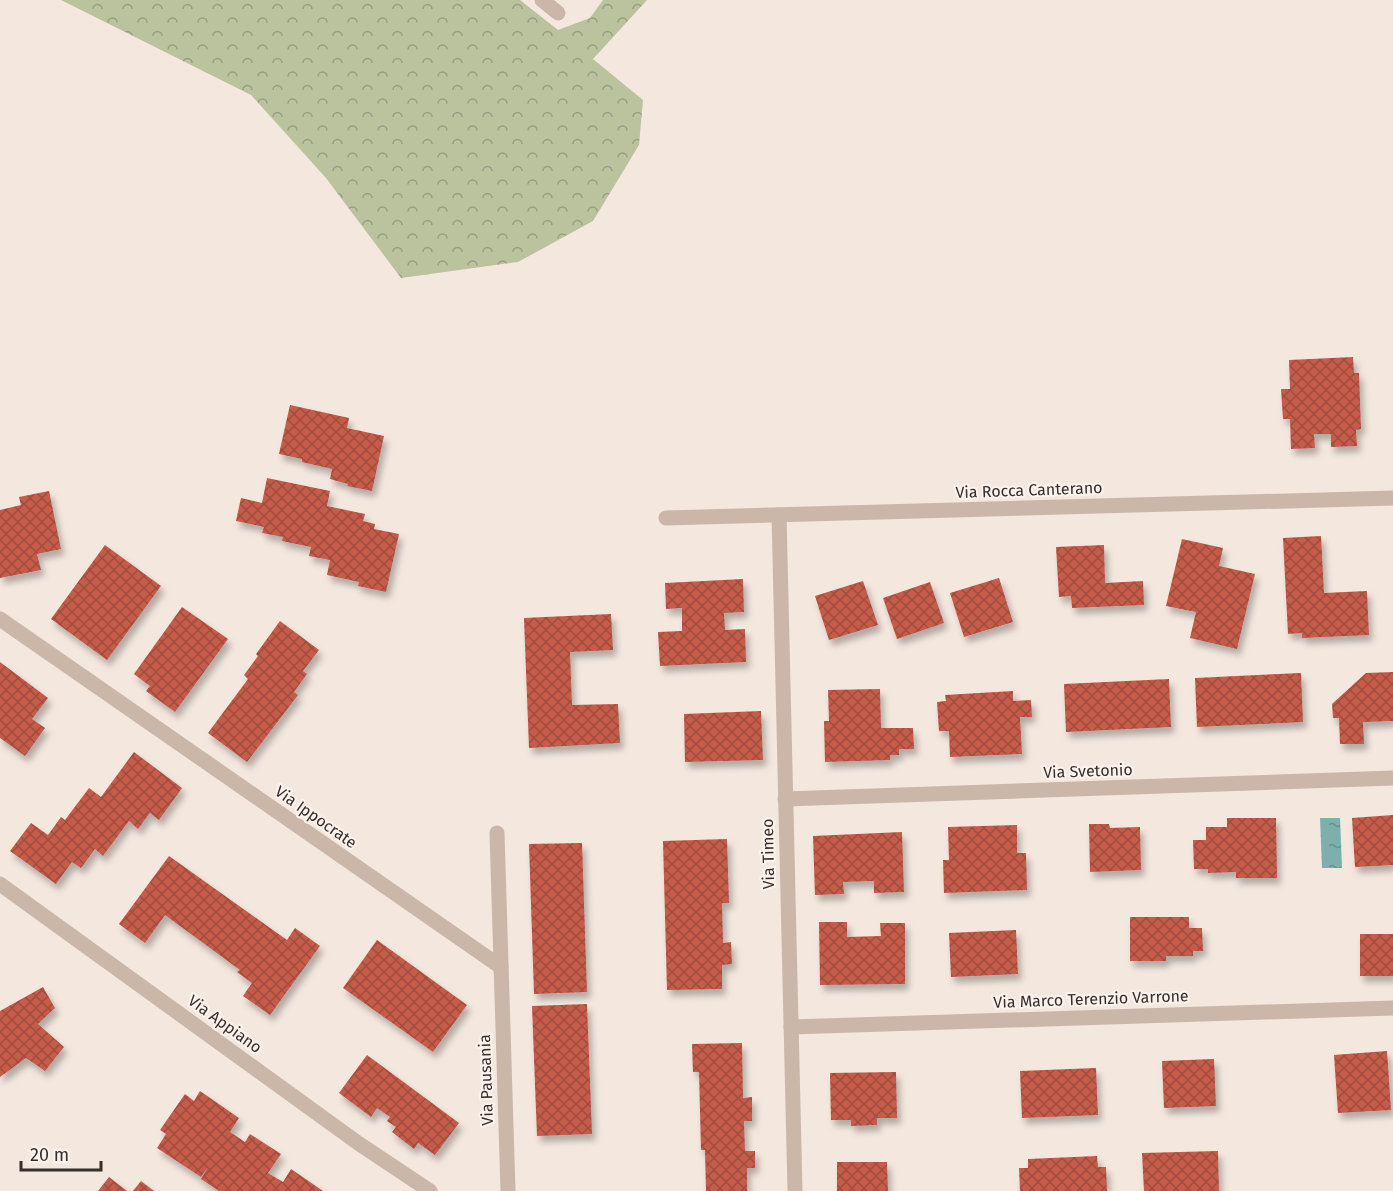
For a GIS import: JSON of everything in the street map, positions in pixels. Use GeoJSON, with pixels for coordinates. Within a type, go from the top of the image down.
{"type":"FeatureCollection","features":[{"type":"Feature","properties":{"kind":"street"},"geometry":{"type":"LineString","coordinates":[[542,0],[558,13]]}},
{"type":"Feature","properties":{"kind":"street","name":"Via Rocca Canterano"},"geometry":{"type":"LineString","coordinates":[[666,518],[1393,498]]}},
{"type":"Feature","properties":{"kind":"street","name":"Via Timeo"},"geometry":{"type":"LineString","coordinates":[[779,515],[795,1191]]}},
{"type":"Feature","properties":{"kind":"street","name":"Via Ippocrate"},"geometry":{"type":"LineString","coordinates":[[0,619],[501,968]]}},
{"type":"Feature","properties":{"kind":"street","name":"Via Svetonio"},"geometry":{"type":"LineString","coordinates":[[785,799],[1393,778]]}},
{"type":"Feature","properties":{"kind":"street"},"geometry":{"type":"LineString","coordinates":[[497,833],[501,968]]}},
{"type":"Feature","properties":{"kind":"street","name":"Via Appiano"},"geometry":{"type":"LineString","coordinates":[[0,884],[358,1143],[430,1191]]}},
{"type":"Feature","properties":{"kind":"street","name":"Via Pausania"},"geometry":{"type":"LineString","coordinates":[[501,968],[508,1191]]}},
{"type":"Feature","properties":{"kind":"street","name":"Via Marco Terenzio Varrone"},"geometry":{"type":"LineString","coordinates":[[791,1027],[1393,1008]]}},
{"type":"Feature","properties":{"kind":"green space"},"geometry":{"type":"Polygon","coordinates":[[[61,0],[520,0],[558,30],[590,18],[603,0],[647,0],[593,59],[643,100],[639,145],[593,221],[518,262],[401,278],[326,178],[251,95],[61,0]]]}},
{"type":"Feature","properties":{"kind":"water"},"geometry":{"type":"Polygon","coordinates":[[[1320,818],[1340,818],[1342,868],[1322,868],[1320,818]]]}},
{"type":"Feature","properties":{"kind":"building"},"geometry":{"type":"Polygon","coordinates":[[[1353,357],[1354,373],[1359,373],[1361,429],[1356,430],[1357,446],[1331,447],[1331,434],[1314,434],[1315,448],[1291,449],[1290,419],[1283,419],[1281,389],[1290,389],[1289,360],[1353,357]]]}},
{"type":"Feature","properties":{"kind":"building"},"geometry":{"type":"Polygon","coordinates":[[[290,405],[349,418],[347,428],[384,436],[372,491],[347,486],[348,484],[330,479],[332,469],[279,454],[290,405]]]}},
{"type":"Feature","properties":{"kind":"building"},"geometry":{"type":"Polygon","coordinates":[[[267,478],[330,491],[327,506],[365,514],[363,521],[375,524],[374,529],[399,534],[386,592],[358,586],[359,582],[327,575],[330,560],[309,556],[311,547],[282,541],[283,537],[262,533],[264,527],[236,521],[241,498],[262,503],[267,478]]]}},
{"type":"Feature","properties":{"kind":"building"},"geometry":{"type":"Polygon","coordinates":[[[49,491],[61,549],[37,554],[41,570],[0,578],[0,510],[21,505],[19,497],[49,491]]]}},
{"type":"Feature","properties":{"kind":"building"},"geometry":{"type":"Polygon","coordinates":[[[1321,536],[1324,593],[1367,591],[1369,635],[1302,638],[1302,633],[1288,634],[1283,538],[1321,536]]]}},
{"type":"Feature","properties":{"kind":"building"},"geometry":{"type":"Polygon","coordinates":[[[1182,539],[1223,548],[1219,566],[1255,574],[1237,649],[1190,638],[1196,612],[1166,606],[1182,539]]]}},
{"type":"Feature","properties":{"kind":"building"},"geometry":{"type":"Polygon","coordinates":[[[105,545],[161,586],[107,660],[51,619],[105,545]]]}},
{"type":"Feature","properties":{"kind":"building"},"geometry":{"type":"Polygon","coordinates":[[[1104,545],[1105,583],[1143,581],[1144,605],[1072,608],[1071,596],[1059,597],[1056,547],[1104,545]]]}},
{"type":"Feature","properties":{"kind":"building"},"geometry":{"type":"Polygon","coordinates":[[[999,578],[1013,622],[964,637],[950,593],[999,578]]]}},
{"type":"Feature","properties":{"kind":"building"},"geometry":{"type":"Polygon","coordinates":[[[743,579],[744,612],[724,613],[725,630],[745,629],[746,662],[660,666],[658,632],[682,631],[682,608],[666,609],[665,583],[743,579]]]}},
{"type":"Feature","properties":{"kind":"building"},"geometry":{"type":"Polygon","coordinates":[[[863,581],[878,625],[829,640],[815,596],[863,581]]]}},
{"type":"Feature","properties":{"kind":"building"},"geometry":{"type":"Polygon","coordinates":[[[930,582],[944,623],[897,639],[883,598],[930,582]]]}},
{"type":"Feature","properties":{"kind":"building"},"geometry":{"type":"Polygon","coordinates":[[[182,607],[228,639],[175,712],[146,691],[150,686],[134,674],[182,607]]]}},
{"type":"Feature","properties":{"kind":"building"},"geometry":{"type":"Polygon","coordinates":[[[611,614],[613,650],[570,652],[572,705],[618,704],[620,743],[529,748],[524,618],[611,614]]]}},
{"type":"Feature","properties":{"kind":"building"},"geometry":{"type":"Polygon","coordinates":[[[280,621],[319,650],[303,671],[307,674],[294,692],[298,695],[247,762],[208,733],[248,679],[244,675],[280,621]]]}},
{"type":"Feature","properties":{"kind":"building"},"geometry":{"type":"Polygon","coordinates":[[[0,662],[48,698],[32,719],[45,728],[25,756],[0,738],[0,662]]]}},
{"type":"Feature","properties":{"kind":"building"},"geometry":{"type":"Polygon","coordinates":[[[1393,672],[1393,721],[1363,722],[1364,744],[1340,744],[1339,718],[1333,718],[1332,704],[1366,673],[1393,672]]]}},
{"type":"Feature","properties":{"kind":"building"},"geometry":{"type":"Polygon","coordinates":[[[1301,673],[1303,722],[1197,727],[1195,678],[1301,673]]]}},
{"type":"Feature","properties":{"kind":"building"},"geometry":{"type":"Polygon","coordinates":[[[1169,679],[1171,727],[1066,732],[1064,684],[1169,679]]]}},
{"type":"Feature","properties":{"kind":"building"},"geometry":{"type":"Polygon","coordinates":[[[880,689],[881,728],[913,728],[914,749],[899,749],[899,755],[890,755],[890,760],[825,762],[824,721],[829,721],[828,690],[880,689]]]}},
{"type":"Feature","properties":{"kind":"building"},"geometry":{"type":"Polygon","coordinates":[[[1013,691],[1013,701],[1031,700],[1032,717],[1020,717],[1022,754],[950,757],[949,731],[939,731],[937,702],[946,701],[945,695],[1013,691]]]}},
{"type":"Feature","properties":{"kind":"building"},"geometry":{"type":"Polygon","coordinates":[[[761,711],[763,760],[685,762],[684,714],[761,711]]]}},
{"type":"Feature","properties":{"kind":"building"},"geometry":{"type":"Polygon","coordinates":[[[134,752],[182,788],[159,820],[150,813],[138,829],[129,821],[103,856],[95,849],[81,868],[72,862],[56,884],[10,851],[31,823],[48,835],[61,817],[65,820],[89,788],[101,797],[134,752]]]}},
{"type":"Feature","properties":{"kind":"building"},"geometry":{"type":"Polygon","coordinates":[[[1393,815],[1393,865],[1355,867],[1352,818],[1393,815]]]}},
{"type":"Feature","properties":{"kind":"building"},"geometry":{"type":"Polygon","coordinates":[[[1227,818],[1276,818],[1277,878],[1236,878],[1236,872],[1208,873],[1208,869],[1194,869],[1193,840],[1206,840],[1206,827],[1227,827],[1227,818]]]}},
{"type":"Feature","properties":{"kind":"building"},"geometry":{"type":"Polygon","coordinates":[[[1089,824],[1109,824],[1110,828],[1140,827],[1141,870],[1090,872],[1089,824]]]}},
{"type":"Feature","properties":{"kind":"building"},"geometry":{"type":"Polygon","coordinates":[[[1017,825],[1017,853],[1026,853],[1027,890],[944,893],[943,860],[949,860],[948,827],[1017,825]]]}},
{"type":"Feature","properties":{"kind":"building"},"geometry":{"type":"Polygon","coordinates":[[[902,832],[904,892],[874,893],[874,881],[843,882],[844,894],[815,895],[813,836],[902,832]]]}},
{"type":"Feature","properties":{"kind":"building"},"geometry":{"type":"Polygon","coordinates":[[[727,839],[729,903],[722,903],[723,943],[731,942],[732,964],[722,965],[722,989],[667,990],[663,841],[727,839]]]}},
{"type":"Feature","properties":{"kind":"building"},"geometry":{"type":"Polygon","coordinates":[[[582,843],[587,992],[534,994],[529,844],[582,843]]]}},
{"type":"Feature","properties":{"kind":"building"},"geometry":{"type":"Polygon","coordinates":[[[169,856],[287,940],[295,928],[320,946],[270,1015],[243,996],[252,983],[237,972],[240,970],[165,915],[145,943],[119,924],[169,856]]]}},
{"type":"Feature","properties":{"kind":"building"},"geometry":{"type":"Polygon","coordinates":[[[1130,917],[1189,917],[1189,928],[1202,928],[1203,951],[1193,951],[1193,956],[1166,956],[1166,961],[1130,961],[1130,917]]]}},
{"type":"Feature","properties":{"kind":"building"},"geometry":{"type":"Polygon","coordinates":[[[819,922],[847,922],[847,937],[881,936],[880,923],[905,923],[905,984],[820,985],[819,922]]]}},
{"type":"Feature","properties":{"kind":"building"},"geometry":{"type":"Polygon","coordinates":[[[1016,930],[1018,974],[951,977],[949,933],[1016,930]]]}},
{"type":"Feature","properties":{"kind":"building"},"geometry":{"type":"Polygon","coordinates":[[[1360,934],[1393,934],[1393,976],[1360,976],[1360,934]]]}},
{"type":"Feature","properties":{"kind":"building"},"geometry":{"type":"Polygon","coordinates":[[[377,940],[467,1005],[433,1052],[343,988],[377,940]]]}},
{"type":"Feature","properties":{"kind":"building"},"geometry":{"type":"Polygon","coordinates":[[[43,987],[55,1008],[38,1024],[64,1047],[45,1071],[26,1058],[0,1077],[0,1011],[43,987]]]}},
{"type":"Feature","properties":{"kind":"building"},"geometry":{"type":"Polygon","coordinates":[[[587,1004],[592,1134],[537,1136],[532,1006],[587,1004]]]}},
{"type":"Feature","properties":{"kind":"building"},"geometry":{"type":"Polygon","coordinates":[[[742,1043],[743,1098],[752,1097],[752,1121],[744,1121],[745,1151],[755,1151],[755,1168],[747,1168],[747,1191],[706,1191],[705,1150],[701,1150],[699,1072],[693,1072],[692,1044],[742,1043]]]}},
{"type":"Feature","properties":{"kind":"building"},"geometry":{"type":"Polygon","coordinates":[[[1387,1051],[1391,1110],[1338,1113],[1334,1055],[1387,1051]]]}},
{"type":"Feature","properties":{"kind":"building"},"geometry":{"type":"Polygon","coordinates":[[[367,1055],[459,1123],[435,1155],[418,1143],[414,1149],[392,1132],[396,1127],[387,1121],[390,1117],[377,1108],[371,1117],[339,1093],[367,1055]]]}},
{"type":"Feature","properties":{"kind":"building"},"geometry":{"type":"Polygon","coordinates":[[[1214,1059],[1216,1106],[1164,1108],[1162,1061],[1214,1059]]]}},
{"type":"Feature","properties":{"kind":"building"},"geometry":{"type":"Polygon","coordinates":[[[1096,1068],[1098,1115],[1022,1118],[1020,1071],[1096,1068]]]}},
{"type":"Feature","properties":{"kind":"building"},"geometry":{"type":"Polygon","coordinates":[[[896,1072],[897,1118],[877,1118],[877,1125],[851,1126],[851,1120],[831,1120],[830,1073],[896,1072]]]}},
{"type":"Feature","properties":{"kind":"building"},"geometry":{"type":"Polygon","coordinates":[[[200,1091],[239,1118],[230,1132],[245,1142],[250,1134],[281,1154],[268,1173],[283,1182],[291,1169],[323,1191],[219,1191],[201,1179],[208,1167],[201,1177],[157,1148],[166,1134],[160,1130],[185,1094],[194,1101],[200,1091]]]}},
{"type":"Feature","properties":{"kind":"building"},"geometry":{"type":"Polygon","coordinates":[[[1218,1151],[1219,1191],[1144,1191],[1142,1153],[1218,1151]]]}},
{"type":"Feature","properties":{"kind":"building"},"geometry":{"type":"Polygon","coordinates":[[[1097,1156],[1098,1167],[1106,1167],[1107,1191],[1020,1191],[1019,1168],[1028,1168],[1028,1159],[1097,1156]]]}},
{"type":"Feature","properties":{"kind":"building"},"geometry":{"type":"Polygon","coordinates":[[[837,1162],[887,1162],[888,1191],[837,1191],[837,1162]]]}},
{"type":"Feature","properties":{"kind":"building"},"geometry":{"type":"Polygon","coordinates":[[[109,1177],[127,1191],[98,1191],[109,1177]]]}},
{"type":"Feature","properties":{"kind":"building"},"geometry":{"type":"Polygon","coordinates":[[[141,1181],[154,1191],[133,1191],[141,1181]]]}}]}
